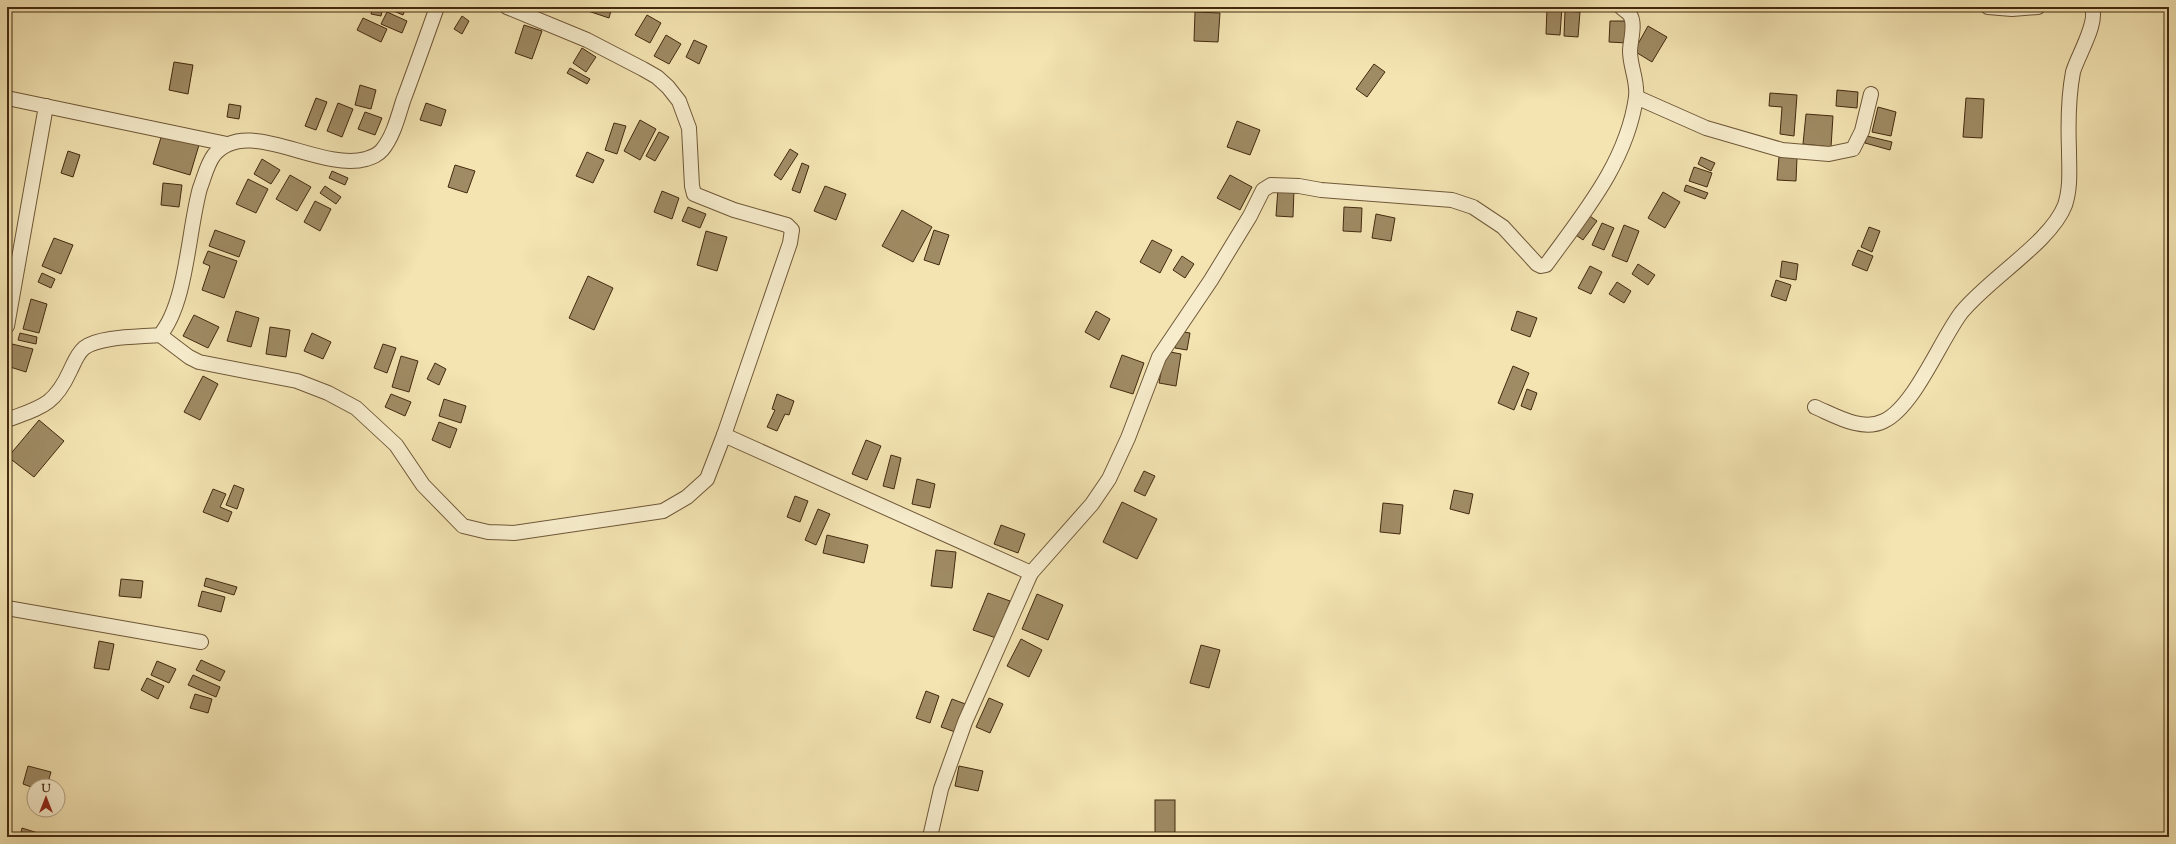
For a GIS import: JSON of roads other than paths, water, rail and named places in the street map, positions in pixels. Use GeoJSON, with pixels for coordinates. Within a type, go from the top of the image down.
{"type":"FeatureCollection","features":[{"type":"Feature","properties":{"kind":"street"},"geometry":{"type":"LineString","coordinates":[[160,335],[173,316],[196,202],[203,179],[214,155],[227,144],[242,140],[256,140],[334,160],[361,160],[376,156],[385,146],[393,131],[437,7]]}},
{"type":"Feature","properties":{"kind":"street"},"geometry":{"type":"LineString","coordinates":[[7,420],[49,403],[61,389],[77,356],[85,347],[104,340],[160,335],[189,357],[200,362],[297,382],[328,393],[356,408],[396,445],[423,485],[463,526],[488,532],[514,533],[663,511],[687,497],[707,479],[724,435],[790,243],[792,230],[787,224],[734,210],[694,194],[692,186],[689,128],[686,114],[679,101],[657,77],[587,40],[507,7]]}},
{"type":"Feature","properties":{"kind":"street"},"geometry":{"type":"LineString","coordinates":[[930,837],[942,789],[962,728],[1031,573],[1092,504],[1109,479],[1128,438],[1159,357],[1211,280],[1250,216],[1263,190],[1272,185],[1299,186],[1321,190],[1452,200],[1473,207],[1503,227],[1537,264],[1543,266],[1597,195],[1624,143],[1636,96],[1636,79],[1630,52],[1631,15],[1621,7]]}},
{"type":"Feature","properties":{"kind":"street"},"geometry":{"type":"LineString","coordinates":[[1988,7],[2012,9],[2038,7]]}},
{"type":"Feature","properties":{"kind":"street"},"geometry":{"type":"LineString","coordinates":[[1815,408],[1855,423],[1878,423],[1886,420],[1906,402],[1962,313],[1984,290],[2041,238],[2056,221],[2065,205],[2069,180],[2068,120],[2071,84],[2076,62],[2086,40],[2093,18],[2094,12],[2091,7]]}},
{"type":"Feature","properties":{"kind":"street"},"geometry":{"type":"LineString","coordinates":[[1636,96],[1706,128],[1740,139],[1782,150],[1829,154],[1853,149],[1862,131],[1871,94]]}},
{"type":"Feature","properties":{"kind":"street"},"geometry":{"type":"LineString","coordinates":[[7,98],[227,144]]}},
{"type":"Feature","properties":{"kind":"street"},"geometry":{"type":"LineString","coordinates":[[7,326],[46,106]]}},
{"type":"Feature","properties":{"kind":"street"},"geometry":{"type":"LineString","coordinates":[[724,435],[1031,573]]}},
{"type":"Feature","properties":{"kind":"street"},"geometry":{"type":"LineString","coordinates":[[7,608],[201,642]]}}]}
